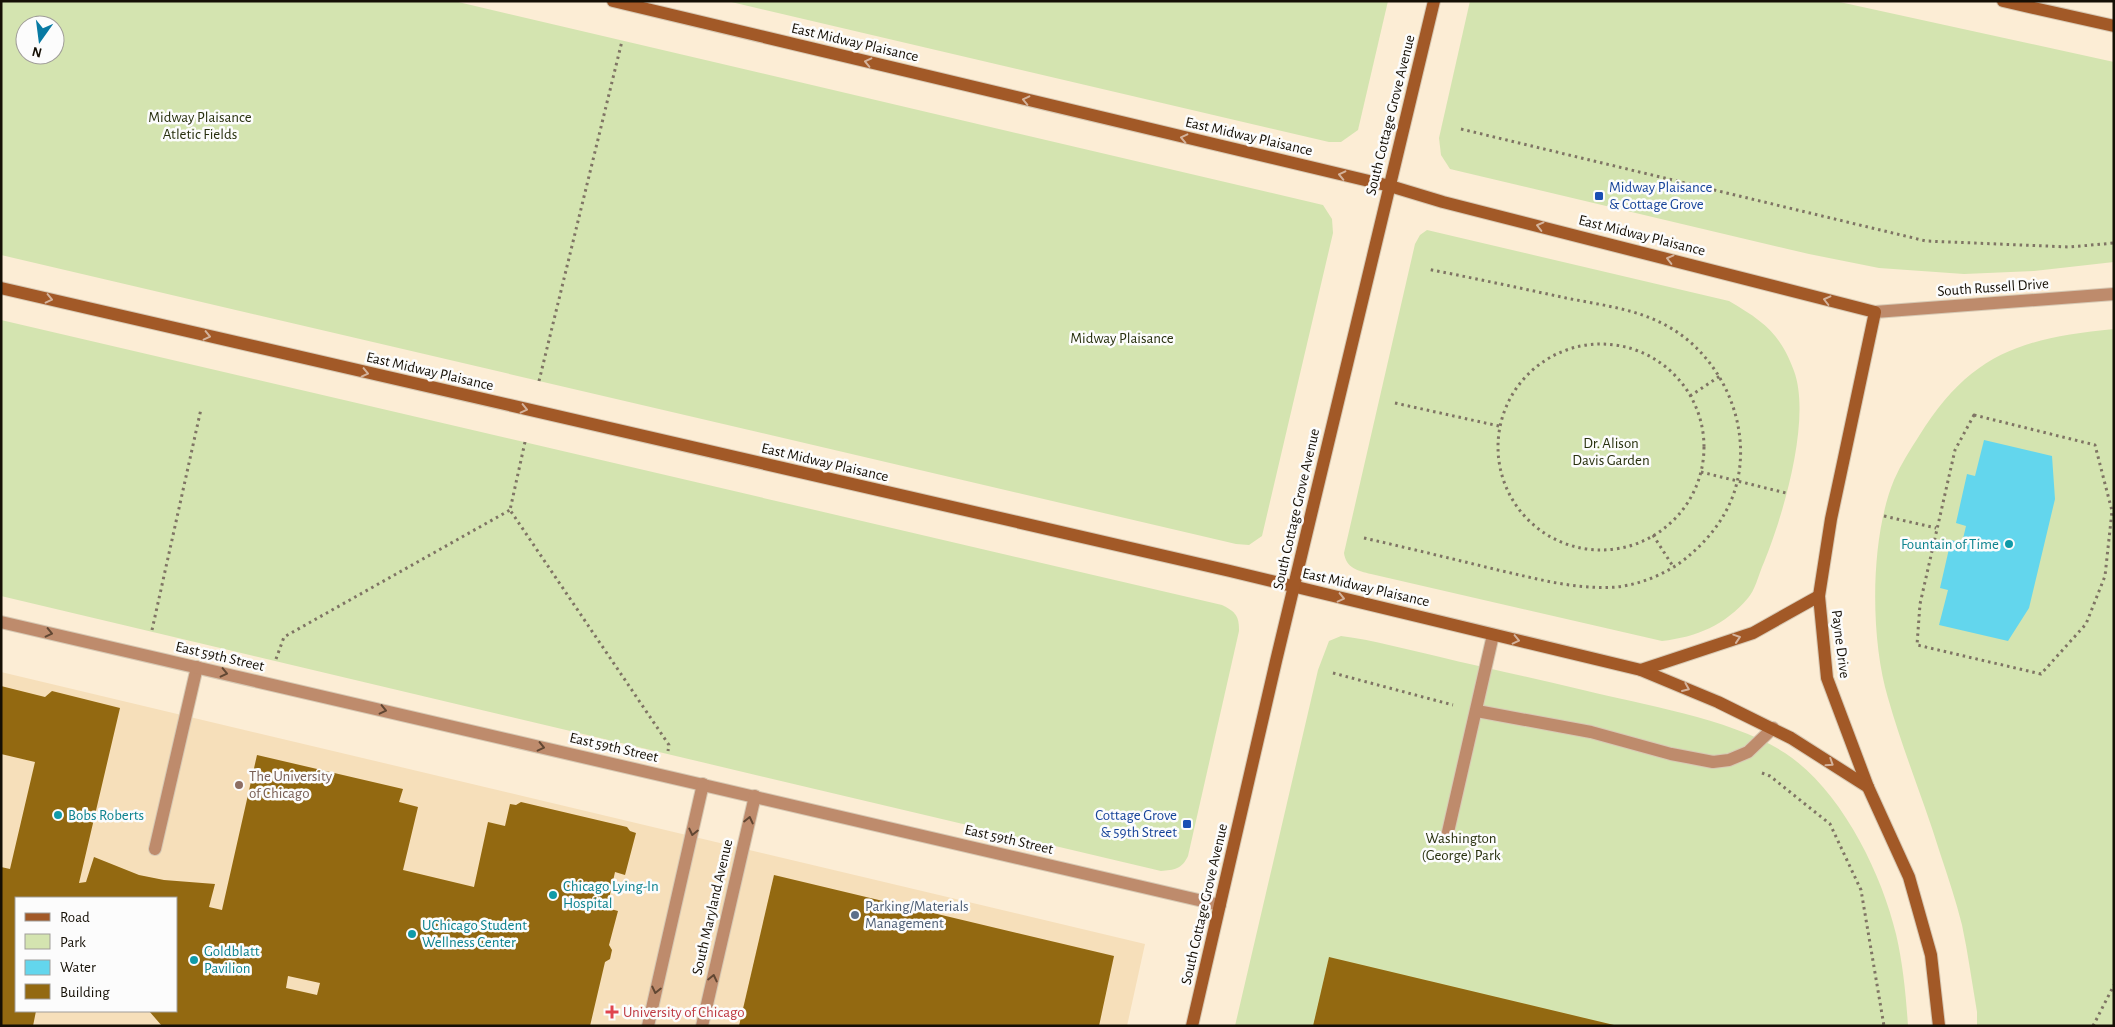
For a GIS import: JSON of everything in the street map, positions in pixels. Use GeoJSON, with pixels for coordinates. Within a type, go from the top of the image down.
{"type":"FeatureCollection","features":[{"type":"Feature","properties":{"kind":"street","name":"East Midway Plaisance"},"geometry":{"type":"LineString","coordinates":[[613,1],[1390,186],[1443,202],[1874,312]]}},
{"type":"Feature","properties":{"kind":"street","name":"South Cottage Grove Avenue"},"geometry":{"type":"LineString","coordinates":[[1192,1026],[1294,587],[1434,1]]}},
{"type":"Feature","properties":{"kind":"street"},"geometry":{"type":"LineString","coordinates":[[2003,1],[2114,26]]}},
{"type":"Feature","properties":{"kind":"street","name":"East Midway Plaisance"},"geometry":{"type":"LineString","coordinates":[[1,288],[1294,587],[1641,670],[1718,702],[1772,728],[1868,787]]}},
{"type":"Feature","properties":{"kind":"street","name":"South Russell Drive"},"geometry":{"type":"LineString","coordinates":[[1874,312],[2114,294]]}},
{"type":"Feature","properties":{"kind":"street","name":"Payne Drive"},"geometry":{"type":"LineString","coordinates":[[1874,312],[1831,519],[1819,596],[1827,678],[1868,787],[1909,877],[1931,955],[1939,1026]]}},
{"type":"Feature","properties":{"kind":"street"},"geometry":{"type":"LineString","coordinates":[[1641,670],[1754,633],[1819,596]]}},
{"type":"Feature","properties":{"kind":"street","name":"East 59th Street"},"geometry":{"type":"LineString","coordinates":[[1,622],[1220,904]]}},
{"type":"Feature","properties":{"kind":"street"},"geometry":{"type":"LineString","coordinates":[[1448,832],[1493,635]]}},
{"type":"Feature","properties":{"kind":"street"},"geometry":{"type":"LineString","coordinates":[[155,849],[197,667]]}},
{"type":"Feature","properties":{"kind":"street"},"geometry":{"type":"LineString","coordinates":[[1477,711],[1590,732],[1671,754],[1713,762],[1728,760],[1748,752],[1772,728]]}},
{"type":"Feature","properties":{"kind":"street"},"geometry":{"type":"LineString","coordinates":[[648,1026],[703,784]]}},
{"type":"Feature","properties":{"kind":"street","name":"South Maryland Avenue"},"geometry":{"type":"LineString","coordinates":[[702,1026],[754,796]]}},
{"type":"Feature","properties":{"kind":"path"},"geometry":{"type":"LineString","coordinates":[[539,381],[622,41]]}},
{"type":"Feature","properties":{"kind":"path"},"geometry":{"type":"LineString","coordinates":[[1460,129],[1926,241],[2069,247],[2114,243]]}},
{"type":"Feature","properties":{"kind":"path"},"geometry":{"type":"LineString","coordinates":[[1364,538],[1569,586],[1619,587],[1643,581],[1674,568],[1701,545],[1714,529],[1731,501],[1737,481],[1740,446],[1737,419],[1720,376],[1691,342],[1670,328],[1649,318],[1624,310],[1427,269]]}},
{"type":"Feature","properties":{"kind":"path"},"geometry":{"type":"LineString","coordinates":[[1600,344],[1636,350],[1668,369],[1690,396],[1701,425],[1704,445],[1701,472],[1692,496],[1675,518],[1654,534],[1632,545],[1614,549],[1595,549],[1558,541],[1540,530],[1515,505],[1507,490],[1498,458],[1499,426],[1505,408],[1522,380],[1550,357],[1583,345],[1600,344]]}},
{"type":"Feature","properties":{"kind":"path"},"geometry":{"type":"LineString","coordinates":[[1690,396],[1720,376]]}},
{"type":"Feature","properties":{"kind":"path"},"geometry":{"type":"LineString","coordinates":[[1395,403],[1499,426]]}},
{"type":"Feature","properties":{"kind":"path"},"geometry":{"type":"LineString","coordinates":[[152,630],[202,409]]}},
{"type":"Feature","properties":{"kind":"path"},"geometry":{"type":"LineString","coordinates":[[1974,415],[2095,445],[2112,510],[2105,576],[2086,624],[2041,674],[1917,646],[1920,604],[1936,528],[1955,450],[1974,415]]}},
{"type":"Feature","properties":{"kind":"path"},"geometry":{"type":"LineString","coordinates":[[525,442],[510,510],[669,745],[667,754]]}},
{"type":"Feature","properties":{"kind":"path"},"geometry":{"type":"LineString","coordinates":[[1701,472],[1786,493]]}},
{"type":"Feature","properties":{"kind":"path"},"geometry":{"type":"LineString","coordinates":[[276,659],[284,637],[510,510]]}},
{"type":"Feature","properties":{"kind":"path"},"geometry":{"type":"LineString","coordinates":[[1884,516],[1936,528]]}},
{"type":"Feature","properties":{"kind":"path"},"geometry":{"type":"LineString","coordinates":[[1654,534],[1674,568]]}},
{"type":"Feature","properties":{"kind":"path"},"geometry":{"type":"LineString","coordinates":[[1333,673],[1477,711]]}},
{"type":"Feature","properties":{"kind":"path"},"geometry":{"type":"LineString","coordinates":[[1728,760],[1770,776],[1830,824],[1862,890],[1884,1026]]}},
{"type":"Feature","properties":{"kind":"path"},"geometry":{"type":"LineString","coordinates":[[2093,1026],[2114,985]]}},
{"type":"Feature","properties":{"kind":"shaded area","name":"The University of Chicago"},"geometry":{"type":"Polygon","coordinates":[[[1,672],[1145,944],[1127,1026],[1,1026],[1,672]]]}},
{"type":"Feature","properties":{"kind":"green space","name":"Midway Plaisance"},"geometry":{"type":"Polygon","coordinates":[[[1,1],[454,1],[1323,205],[1332,219],[1333,233],[1262,536],[1249,545],[1236,544],[1,255],[1,1]]]}},
{"type":"Feature","properties":{"kind":"green space"},"geometry":{"type":"Polygon","coordinates":[[[727,1],[1388,1],[1358,130],[1341,142],[1329,142],[727,1]]]}},
{"type":"Feature","properties":{"kind":"green space"},"geometry":{"type":"Polygon","coordinates":[[[1470,1],[1835,1],[2114,62],[2114,262],[2034,271],[1964,274],[1879,268],[1809,254],[1450,169],[1441,155],[1439,138],[1470,1]]]}},
{"type":"Feature","properties":{"kind":"green space","name":"Dr. Alison Davis Garden"},"geometry":{"type":"Polygon","coordinates":[[[1427,230],[1729,301],[1752,315],[1776,337],[1789,358],[1799,392],[1797,442],[1786,497],[1770,547],[1753,591],[1730,616],[1699,633],[1662,641],[1366,573],[1353,568],[1347,562],[1344,553],[1415,244],[1420,235],[1427,230]]]}},
{"type":"Feature","properties":{"kind":"green space"},"geometry":{"type":"Polygon","coordinates":[[[1,320],[1222,605],[1236,615],[1239,631],[1188,856],[1183,864],[1177,868],[1161,871],[1,596],[1,320]]]}},
{"type":"Feature","properties":{"kind":"green space"},"geometry":{"type":"Polygon","coordinates":[[[2114,329],[2114,1026],[1977,1026],[1977,1012],[1960,916],[1894,718],[1882,674],[1878,647],[1875,588],[1880,530],[1886,504],[1900,468],[1938,408],[1958,386],[1979,368],[2001,355],[2025,345],[2051,338],[2114,329]]]}},
{"type":"Feature","properties":{"kind":"green space","name":"Washington (George) Park"},"geometry":{"type":"Polygon","coordinates":[[[1341,636],[1389,645],[1687,714],[1740,731],[1764,741],[1785,753],[1805,769],[1840,809],[1869,859],[1880,884],[1896,934],[1904,980],[1908,1026],[1235,1026],[1318,670],[1329,641],[1341,636]]]}},
{"type":"Feature","properties":{"kind":"water"},"geometry":{"type":"Polygon","coordinates":[[[1984,440],[2052,456],[2055,499],[2029,608],[2008,641],[1939,625],[1948,590],[1940,588],[1951,540],[1962,543],[1966,526],[1956,523],[1967,474],[1975,476],[1984,440]]]}},
{"type":"Feature","properties":{"kind":"building"},"geometry":{"type":"Polygon","coordinates":[[[1,686],[45,697],[52,691],[120,708],[79,883],[86,882],[94,857],[139,875],[164,880],[215,884],[209,907],[222,910],[257,755],[403,789],[399,802],[418,807],[403,870],[474,887],[488,822],[505,826],[510,804],[516,805],[521,802],[627,827],[630,831],[636,833],[625,875],[615,872],[607,908],[618,911],[609,945],[612,950],[610,959],[605,962],[590,1026],[162,1026],[150,1012],[178,1012],[178,897],[15,897],[15,1012],[36,1012],[33,1026],[1,1026],[1,867],[10,869],[35,762],[1,754],[1,686]],[[288,976],[286,988],[317,995],[320,983],[288,976]]]}},
{"type":"Feature","properties":{"kind":"building","name":"Parking/Materials Management"},"geometry":{"type":"Polygon","coordinates":[[[774,875],[1114,956],[1099,1026],[739,1026],[774,875]]]}},
{"type":"Feature","properties":{"kind":"building"},"geometry":{"type":"Polygon","coordinates":[[[1329,957],[1614,1025],[1614,1026],[1313,1026],[1329,957]]]}},
{"type":"Feature","properties":{"kind":"place","name":"Midway Plaisance & Cottage Grove"},"geometry":{"type":"Point","coordinates":[1599,196]}},
{"type":"Feature","properties":{"kind":"place","name":"Fountain of Time"},"geometry":{"type":"Point","coordinates":[2009,544]}},
{"type":"Feature","properties":{"kind":"place","name":"The University of Chicago"},"geometry":{"type":"Point","coordinates":[239,785]}},
{"type":"Feature","properties":{"kind":"place","name":"Bobs Roberts"},"geometry":{"type":"Point","coordinates":[58,815]}},
{"type":"Feature","properties":{"kind":"place","name":"Cottage Grove & 59th Street"},"geometry":{"type":"Point","coordinates":[1187,824]}},
{"type":"Feature","properties":{"kind":"place","name":"Chicago Lying-In Hospital"},"geometry":{"type":"Point","coordinates":[553,895]}},
{"type":"Feature","properties":{"kind":"place","name":"Parking/Materials Management"},"geometry":{"type":"Point","coordinates":[855,915]}},
{"type":"Feature","properties":{"kind":"place","name":"UChicago Student Wellness Center"},"geometry":{"type":"Point","coordinates":[412,934]}},
{"type":"Feature","properties":{"kind":"place","name":"Goldblatt Pavilion"},"geometry":{"type":"Point","coordinates":[194,960]}},
{"type":"Feature","properties":{"kind":"place","name":"University of Chicago"},"geometry":{"type":"Point","coordinates":[612,1012]}},
{"type":"Feature","properties":{"kind":"park label","name":"Midway Plaisance Atletic Fields"},"geometry":{"type":"Point","coordinates":[200,126]}}]}
